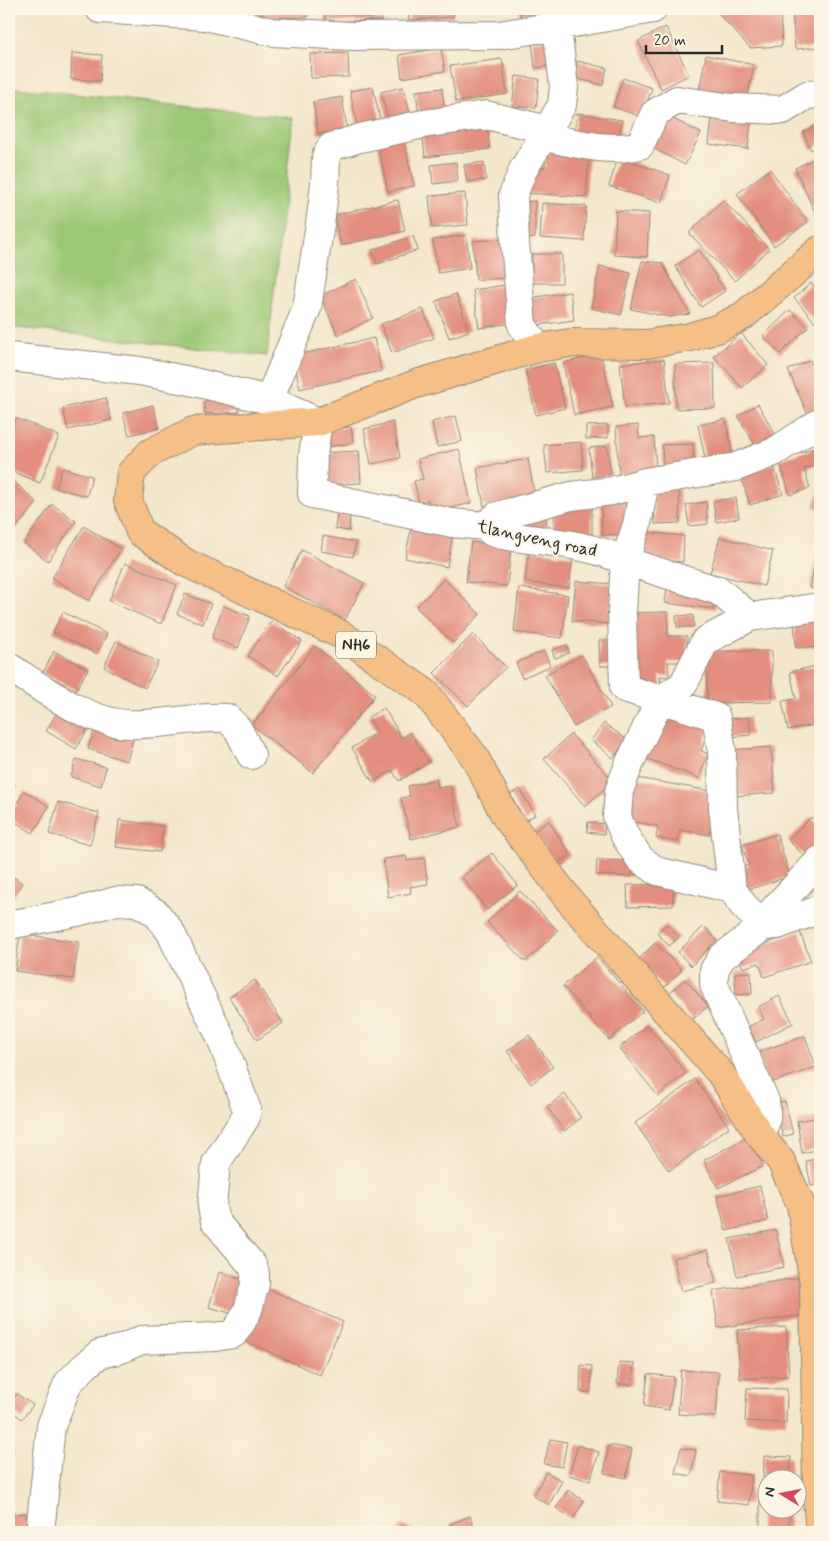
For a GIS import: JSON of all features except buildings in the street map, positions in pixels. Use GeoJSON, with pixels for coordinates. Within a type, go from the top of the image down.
{"type":"FeatureCollection","features":[{"type":"Feature","properties":{"kind":"highway","name":"NH6"},"geometry":{"type":"LineString","coordinates":[[820,250],[743,316],[718,329],[690,337],[647,344],[570,343],[538,348],[416,384],[318,422],[194,432],[150,453],[131,473],[128,500],[140,532],[186,563],[342,635],[426,693],[474,756],[506,817],[568,900],[721,1074],[759,1134],[781,1161],[801,1206],[814,1284],[817,1497],[820,1532]]}},
{"type":"Feature","properties":{"kind":"street"},"geometry":{"type":"LineString","coordinates":[[100,9],[204,16],[272,32],[352,36],[499,35],[653,9]]}},
{"type":"Feature","properties":{"kind":"street"},"geometry":{"type":"LineString","coordinates":[[538,348],[522,325],[513,195],[523,170],[562,105],[564,87],[557,26]]}},
{"type":"Feature","properties":{"kind":"street"},"geometry":{"type":"LineString","coordinates":[[269,400],[307,308],[321,217],[326,157],[332,147],[360,138],[424,124],[486,116],[536,127],[544,137],[603,148],[623,149],[640,145],[655,113],[677,100],[732,108],[782,110],[807,96],[820,94]]}},
{"type":"Feature","properties":{"kind":"street"},"geometry":{"type":"LineString","coordinates":[[9,357],[140,371],[190,381],[269,400],[318,422]]}},
{"type":"Feature","properties":{"kind":"street","name":"tlangveng road"},"geometry":{"type":"LineString","coordinates":[[318,422],[312,494],[452,523],[485,526],[496,534],[611,554],[625,561],[719,591],[750,617]]}},
{"type":"Feature","properties":{"kind":"street"},"geometry":{"type":"LineString","coordinates":[[485,526],[497,516],[571,496],[612,491],[645,482],[736,467],[774,452],[820,422]]}},
{"type":"Feature","properties":{"kind":"street"},"geometry":{"type":"LineString","coordinates":[[645,482],[637,524],[625,561],[622,612],[624,688],[716,717],[722,751],[723,808],[732,889],[743,905],[764,926],[778,925],[820,909]]}},
{"type":"Feature","properties":{"kind":"street"},"geometry":{"type":"LineString","coordinates":[[732,889],[657,871],[640,859],[625,836],[617,817],[619,791],[630,762],[660,700],[683,686],[705,641],[750,617],[820,607]]}},
{"type":"Feature","properties":{"kind":"street"},"geometry":{"type":"LineString","coordinates":[[9,667],[68,704],[102,719],[126,724],[160,724],[214,717],[227,718],[238,729],[251,755]]}},
{"type":"Feature","properties":{"kind":"street"},"geometry":{"type":"LineString","coordinates":[[759,1134],[765,1126],[767,1116],[765,1101],[714,985],[714,970],[722,957],[764,926],[768,916],[820,860]]}},
{"type":"Feature","properties":{"kind":"street"},"geometry":{"type":"LineString","coordinates":[[9,926],[77,912],[116,901],[137,902],[156,913],[170,932],[221,1038],[247,1110],[246,1116],[216,1163],[212,1207],[215,1221],[252,1264],[255,1273],[255,1284],[248,1310],[233,1334],[215,1337],[141,1340],[121,1349],[99,1354],[68,1383],[51,1426],[40,1532]]}},
{"type":"Feature","properties":{"kind":"green space"},"geometry":{"type":"Polygon","coordinates":[[[9,87],[293,118],[267,356],[9,327],[9,87]]]}}]}
